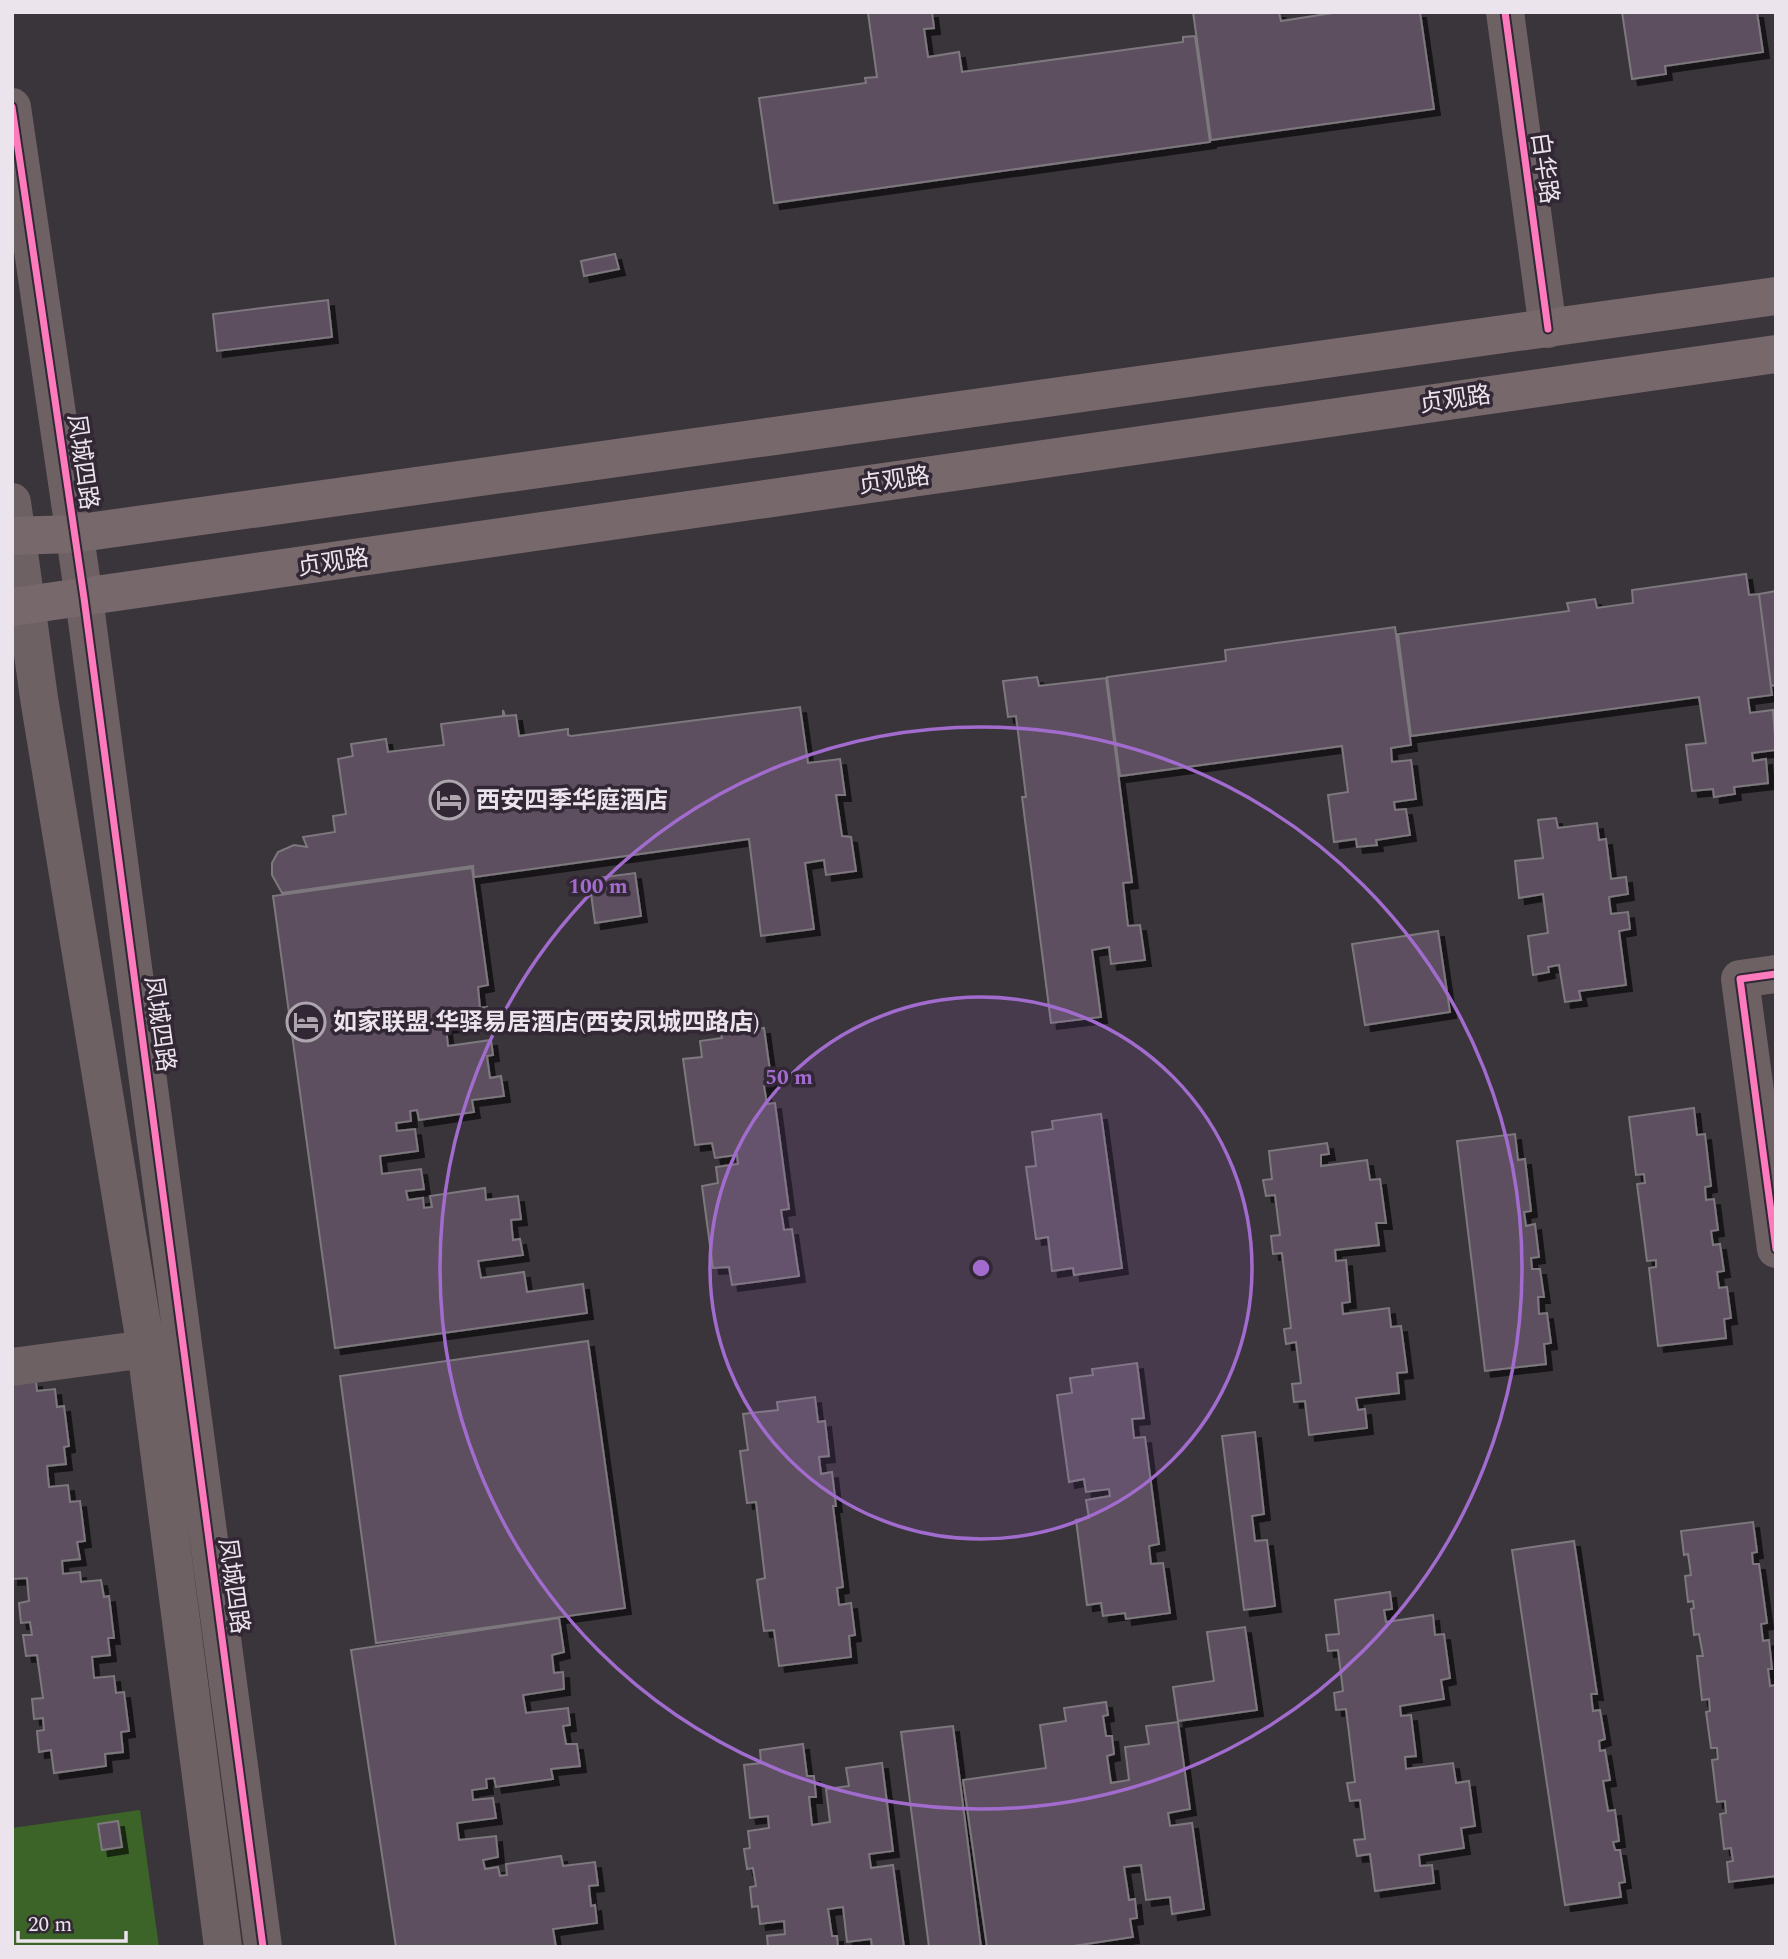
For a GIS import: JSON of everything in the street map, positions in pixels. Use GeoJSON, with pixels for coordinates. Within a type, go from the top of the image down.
{"type":"FeatureCollection","features":[{"type":"Feature","properties":{"kind":"main road"},"geometry":{"type":"LineString","coordinates":[[14,525],[73,534],[1776,296]]}},
{"type":"Feature","properties":{"kind":"main road","name":"贞观路"},"geometry":{"type":"LineString","coordinates":[[19,606],[1776,354]]}},
{"type":"Feature","properties":{"kind":"street","name":"白华路"},"geometry":{"type":"LineString","coordinates":[[1505,12],[1548,329]]}},
{"type":"Feature","properties":{"kind":"street","name":"凤城四路"},"geometry":{"type":"LineString","coordinates":[[12,107],[84,598],[263,1947]]}},
{"type":"Feature","properties":{"kind":"street"},"geometry":{"type":"LineString","coordinates":[[14,525],[19,606],[146,1349],[223,1947]]}},
{"type":"Feature","properties":{"kind":"street"},"geometry":{"type":"LineString","coordinates":[[1776,974],[1740,979],[1776,1249]]}},
{"type":"Feature","properties":{"kind":"street"},"geometry":{"type":"LineString","coordinates":[[12,1367],[146,1349]]}},
{"type":"Feature","properties":{"kind":"green space"},"geometry":{"type":"Polygon","coordinates":[[[140,1810],[159,1947],[12,1947],[12,1828],[140,1810]]]}},
{"type":"Feature","properties":{"kind":"building"},"geometry":{"type":"Polygon","coordinates":[[[932,12],[934,28],[924,29],[928,57],[959,52],[962,72],[1183,42],[1183,37],[1195,36],[1210,142],[774,203],[759,98],[866,83],[865,78],[877,77],[868,13],[932,12]]]}},
{"type":"Feature","properties":{"kind":"building"},"geometry":{"type":"Polygon","coordinates":[[[1193,12],[1279,12],[1281,21],[1339,12],[1420,12],[1434,109],[1211,140],[1193,12]]]}},
{"type":"Feature","properties":{"kind":"building"},"geometry":{"type":"Polygon","coordinates":[[[1622,12],[1757,12],[1763,52],[1665,66],[1666,74],[1632,79],[1622,12]]]}},
{"type":"Feature","properties":{"kind":"building"},"geometry":{"type":"Polygon","coordinates":[[[615,254],[619,269],[584,276],[581,261],[615,254]]]}},
{"type":"Feature","properties":{"kind":"building"},"geometry":{"type":"Polygon","coordinates":[[[328,300],[332,337],[217,351],[213,314],[328,300]]]}},
{"type":"Feature","properties":{"kind":"building"},"geometry":{"type":"Polygon","coordinates":[[[1746,574],[1749,595],[1759,594],[1772,695],[1748,698],[1750,713],[1773,710],[1776,750],[1752,753],[1753,761],[1766,759],[1768,783],[1734,787],[1735,794],[1714,797],[1713,789],[1692,791],[1686,745],[1706,743],[1699,697],[1411,736],[1398,634],[1569,611],[1567,603],[1595,599],[1597,608],[1633,603],[1632,590],[1746,574]]]}},
{"type":"Feature","properties":{"kind":"building"},"geometry":{"type":"Polygon","coordinates":[[[1776,591],[1776,685],[1771,686],[1759,594],[1776,591]]]}},
{"type":"Feature","properties":{"kind":"building"},"geometry":{"type":"Polygon","coordinates":[[[1395,627],[1411,745],[1391,748],[1392,762],[1411,760],[1416,799],[1394,802],[1395,810],[1406,809],[1410,835],[1376,840],[1377,845],[1357,847],[1356,839],[1334,842],[1328,795],[1348,792],[1342,746],[1120,776],[1107,677],[1226,661],[1225,650],[1395,627]]]}},
{"type":"Feature","properties":{"kind":"building"},"geometry":{"type":"Polygon","coordinates":[[[1037,677],[1039,686],[1106,678],[1132,882],[1123,883],[1128,926],[1140,925],[1145,960],[1111,964],[1109,947],[1092,950],[1101,1017],[1051,1023],[1022,797],[1026,797],[1016,716],[1008,717],[1003,681],[1037,677]]]}},
{"type":"Feature","properties":{"kind":"building"},"geometry":{"type":"Polygon","coordinates":[[[800,707],[808,763],[840,759],[845,795],[836,795],[842,836],[851,837],[856,871],[826,875],[824,860],[805,863],[814,929],[761,936],[749,839],[474,877],[473,866],[282,893],[272,875],[272,863],[278,852],[294,845],[307,847],[303,837],[335,832],[333,816],[346,814],[338,759],[353,756],[351,744],[386,739],[388,752],[444,745],[441,724],[503,716],[503,710],[505,716],[516,715],[519,736],[568,729],[568,735],[571,736],[800,707]]]}},
{"type":"Feature","properties":{"kind":"building"},"geometry":{"type":"Polygon","coordinates":[[[1556,818],[1558,828],[1597,823],[1599,840],[1606,839],[1611,879],[1626,877],[1628,894],[1609,897],[1611,914],[1628,912],[1630,929],[1619,931],[1626,985],[1579,991],[1581,1000],[1565,1002],[1559,965],[1548,967],[1549,972],[1533,975],[1528,936],[1548,933],[1543,894],[1519,898],[1515,861],[1543,858],[1538,820],[1556,818]]]}},
{"type":"Feature","properties":{"kind":"building"},"geometry":{"type":"Polygon","coordinates":[[[472,868],[488,985],[478,987],[480,1008],[487,1007],[489,1022],[446,1027],[448,1046],[491,1040],[493,1055],[487,1056],[490,1078],[501,1076],[504,1096],[472,1100],[474,1112],[419,1120],[417,1110],[410,1111],[411,1121],[396,1123],[397,1131],[415,1129],[418,1151],[380,1156],[382,1174],[421,1169],[424,1189],[406,1191],[408,1200],[423,1198],[424,1208],[432,1207],[430,1196],[485,1188],[486,1200],[518,1196],[521,1219],[511,1220],[513,1240],[520,1239],[523,1255],[478,1261],[481,1278],[524,1272],[527,1292],[583,1284],[587,1313],[335,1348],[273,896],[472,868]]]}},
{"type":"Feature","properties":{"kind":"building"},"geometry":{"type":"Polygon","coordinates":[[[635,873],[641,916],[595,923],[589,879],[635,873]]]}},
{"type":"Feature","properties":{"kind":"building"},"geometry":{"type":"Polygon","coordinates":[[[1438,931],[1450,1012],[1365,1025],[1352,944],[1438,931]]]}},
{"type":"Feature","properties":{"kind":"building"},"geometry":{"type":"Polygon","coordinates":[[[764,1028],[772,1085],[764,1086],[767,1104],[775,1103],[789,1209],[781,1210],[784,1230],[792,1229],[799,1276],[732,1285],[729,1267],[713,1268],[702,1186],[718,1183],[716,1167],[738,1164],[737,1155],[715,1158],[712,1143],[695,1145],[683,1059],[702,1057],[700,1041],[722,1038],[721,1034],[764,1028]]]}},
{"type":"Feature","properties":{"kind":"building"},"geometry":{"type":"Polygon","coordinates":[[[1694,1108],[1697,1135],[1705,1134],[1711,1186],[1705,1187],[1706,1200],[1714,1199],[1718,1230],[1711,1231],[1713,1245],[1720,1244],[1724,1271],[1717,1272],[1719,1288],[1727,1287],[1731,1318],[1724,1319],[1726,1338],[1658,1346],[1649,1268],[1656,1267],[1656,1260],[1647,1261],[1637,1184],[1645,1183],[1644,1174],[1636,1175],[1629,1117],[1694,1108]]]}},
{"type":"Feature","properties":{"kind":"building"},"geometry":{"type":"Polygon","coordinates":[[[1101,1114],[1122,1268],[1074,1275],[1073,1268],[1052,1271],[1048,1237],[1036,1239],[1026,1167],[1036,1166],[1032,1132],[1053,1129],[1052,1121],[1101,1114]]]}},
{"type":"Feature","properties":{"kind":"building"},"geometry":{"type":"Polygon","coordinates":[[[1515,1134],[1518,1160],[1525,1159],[1531,1211],[1524,1212],[1526,1226],[1535,1224],[1539,1257],[1531,1258],[1532,1269],[1540,1269],[1544,1297],[1538,1297],[1539,1314],[1547,1313],[1551,1343],[1544,1344],[1546,1364],[1485,1371],[1457,1141],[1515,1134]]]}},
{"type":"Feature","properties":{"kind":"building"},"geometry":{"type":"Polygon","coordinates":[[[1327,1143],[1329,1154],[1321,1155],[1321,1166],[1367,1160],[1370,1180],[1380,1179],[1386,1223],[1376,1223],[1379,1245],[1335,1250],[1336,1261],[1346,1260],[1350,1302],[1342,1303],[1343,1314],[1389,1308],[1391,1327],[1401,1326],[1407,1372],[1397,1373],[1399,1393],[1356,1398],[1358,1410],[1365,1409],[1367,1428],[1309,1435],[1305,1401],[1294,1402],[1292,1384],[1301,1383],[1296,1342],[1286,1344],[1284,1329],[1291,1328],[1282,1253],[1273,1254],[1271,1236],[1280,1235],[1275,1195],[1266,1196],[1263,1180],[1272,1179],[1269,1151],[1327,1143]]]}},
{"type":"Feature","properties":{"kind":"building"},"geometry":{"type":"Polygon","coordinates":[[[588,1341],[625,1608],[376,1643],[340,1376],[588,1341]]]}},
{"type":"Feature","properties":{"kind":"building"},"geometry":{"type":"Polygon","coordinates":[[[1137,1363],[1144,1418],[1132,1419],[1134,1438],[1145,1437],[1159,1544],[1149,1546],[1151,1564],[1163,1563],[1170,1613],[1126,1619],[1125,1613],[1103,1616],[1101,1603],[1087,1605],[1076,1520],[1089,1518],[1086,1500],[1110,1496],[1109,1489],[1086,1492],[1084,1479],[1069,1482],[1057,1395],[1072,1393],[1070,1378],[1093,1375],[1092,1369],[1137,1363]]]}},
{"type":"Feature","properties":{"kind":"building"},"geometry":{"type":"Polygon","coordinates":[[[36,1381],[37,1391],[55,1389],[57,1407],[64,1406],[69,1446],[64,1447],[66,1464],[47,1466],[49,1487],[68,1485],[70,1502],[80,1501],[85,1541],[77,1542],[80,1559],[62,1561],[63,1574],[80,1572],[81,1582],[101,1580],[104,1597],[109,1596],[114,1638],[108,1638],[110,1655],[92,1657],[94,1678],[114,1676],[116,1693],[124,1692],[129,1731],[121,1732],[123,1752],[105,1754],[106,1766],[54,1773],[51,1750],[39,1752],[37,1731],[44,1730],[43,1718],[34,1719],[32,1699],[43,1698],[37,1655],[26,1656],[23,1635],[32,1635],[30,1622],[21,1623],[19,1603],[29,1601],[27,1578],[12,1579],[12,1383],[36,1381]]]}},
{"type":"Feature","properties":{"kind":"building"},"geometry":{"type":"Polygon","coordinates":[[[815,1397],[818,1422],[825,1421],[829,1456],[819,1457],[821,1474],[832,1472],[836,1506],[833,1506],[843,1587],[837,1588],[839,1605],[851,1603],[855,1635],[849,1636],[851,1657],[779,1666],[774,1630],[764,1631],[757,1580],[765,1578],[756,1502],[747,1503],[740,1451],[748,1450],[743,1414],[778,1410],[777,1402],[815,1397]]]}},
{"type":"Feature","properties":{"kind":"building"},"geometry":{"type":"Polygon","coordinates":[[[1255,1432],[1264,1514],[1252,1516],[1255,1541],[1267,1540],[1275,1606],[1244,1610],[1222,1436],[1255,1432]]]}},
{"type":"Feature","properties":{"kind":"building"},"geometry":{"type":"Polygon","coordinates":[[[1753,1522],[1757,1552],[1752,1553],[1753,1564],[1759,1564],[1767,1623],[1761,1624],[1763,1641],[1769,1640],[1772,1669],[1768,1669],[1770,1686],[1776,1685],[1776,1876],[1729,1882],[1727,1862],[1733,1861],[1731,1848],[1724,1849],[1720,1814],[1726,1813],[1725,1801],[1717,1802],[1712,1760],[1718,1759],[1717,1748],[1711,1748],[1706,1712],[1710,1711],[1709,1699],[1702,1700],[1697,1656],[1703,1656],[1699,1634],[1694,1635],[1691,1609],[1694,1608],[1693,1601],[1688,1602],[1685,1576],[1691,1575],[1688,1554],[1684,1555],[1681,1531],[1753,1522]]]}},
{"type":"Feature","properties":{"kind":"building"},"geometry":{"type":"Polygon","coordinates":[[[1574,1541],[1597,1694],[1591,1694],[1593,1711],[1600,1710],[1605,1739],[1599,1741],[1600,1751],[1605,1750],[1610,1780],[1603,1781],[1608,1811],[1615,1810],[1619,1841],[1613,1842],[1615,1850],[1620,1850],[1625,1882],[1619,1883],[1621,1897],[1565,1905],[1512,1550],[1574,1541]]]}},
{"type":"Feature","properties":{"kind":"building"},"geometry":{"type":"Polygon","coordinates":[[[1390,1592],[1392,1609],[1384,1610],[1386,1622],[1433,1615],[1435,1635],[1444,1634],[1450,1678],[1441,1680],[1444,1699],[1400,1706],[1401,1716],[1411,1715],[1416,1756],[1405,1757],[1406,1769],[1453,1763],[1456,1783],[1469,1781],[1475,1826],[1461,1828],[1464,1848],[1419,1855],[1420,1866],[1432,1865],[1434,1883],[1375,1891],[1370,1854],[1357,1856],[1354,1840],[1365,1839],[1360,1800],[1350,1801],[1347,1783],[1355,1782],[1346,1709],[1336,1710],[1334,1693],[1343,1691],[1338,1650],[1328,1651],[1326,1635],[1339,1634],[1335,1600],[1390,1592]]]}},
{"type":"Feature","properties":{"kind":"building"},"geometry":{"type":"Polygon","coordinates":[[[559,1618],[564,1652],[552,1655],[554,1673],[563,1672],[564,1689],[523,1695],[526,1713],[568,1708],[570,1725],[563,1726],[566,1744],[577,1744],[580,1766],[551,1769],[553,1779],[496,1787],[494,1778],[486,1779],[487,1788],[472,1790],[473,1800],[493,1798],[496,1818],[457,1823],[459,1840],[496,1836],[498,1857],[483,1860],[485,1869],[498,1867],[500,1876],[507,1875],[506,1864],[561,1856],[563,1866],[595,1862],[598,1885],[589,1886],[591,1906],[595,1905],[597,1923],[553,1929],[556,1947],[396,1947],[351,1650],[559,1618]]]}},
{"type":"Feature","properties":{"kind":"building"},"geometry":{"type":"Polygon","coordinates":[[[1245,1627],[1257,1710],[1178,1721],[1173,1687],[1214,1681],[1207,1632],[1245,1627]]]}},
{"type":"Feature","properties":{"kind":"building"},"geometry":{"type":"Polygon","coordinates":[[[1106,1702],[1108,1715],[1103,1716],[1106,1736],[1112,1736],[1114,1754],[1107,1756],[1111,1783],[1129,1780],[1125,1747],[1149,1744],[1146,1726],[1178,1722],[1190,1809],[1168,1813],[1170,1826],[1192,1823],[1204,1909],[1172,1914],[1170,1897],[1146,1900],[1141,1865],[1124,1867],[1129,1900],[1135,1899],[1137,1918],[1130,1919],[1133,1937],[1067,1947],[987,1947],[963,1780],[1046,1768],[1040,1725],[1066,1721],[1064,1708],[1106,1702]]]}},
{"type":"Feature","properties":{"kind":"building"},"geometry":{"type":"Polygon","coordinates":[[[953,1726],[981,1947],[929,1947],[901,1732],[953,1726]]]}},
{"type":"Feature","properties":{"kind":"building"},"geometry":{"type":"Polygon","coordinates":[[[803,1744],[807,1776],[814,1776],[816,1797],[809,1797],[812,1825],[830,1822],[826,1789],[849,1786],[846,1768],[882,1763],[893,1851],[869,1854],[871,1868],[893,1865],[904,1947],[872,1947],[871,1939],[847,1942],[843,1907],[828,1909],[832,1936],[837,1936],[838,1947],[768,1947],[767,1936],[785,1934],[784,1921],[760,1924],[758,1906],[752,1907],[750,1887],[756,1886],[753,1868],[747,1869],[744,1849],[750,1848],[748,1831],[769,1828],[768,1816],[750,1818],[744,1765],[761,1763],[760,1750],[803,1744]]]}},
{"type":"Feature","properties":{"kind":"building"},"geometry":{"type":"Polygon","coordinates":[[[118,1821],[122,1847],[102,1850],[98,1824],[118,1821]]]}},
{"type":"Feature","properties":{"kind":"cycle path"},"geometry":{"type":"LineString","coordinates":[[1505,12],[1548,329]]}},
{"type":"Feature","properties":{"kind":"cycle path"},"geometry":{"type":"LineString","coordinates":[[12,107],[84,598],[263,1947]]}},
{"type":"Feature","properties":{"kind":"cycle path"},"geometry":{"type":"LineString","coordinates":[[1776,974],[1740,979],[1776,1249]]}},
{"type":"Feature","properties":{"kind":"place","name":"西安四季华庭酒店"},"geometry":{"type":"Point","coordinates":[449,800]}},
{"type":"Feature","properties":{"kind":"place","name":"如家联盟·华驿易居酒店(西安凤城四路店)"},"geometry":{"type":"Point","coordinates":[306,1022]}}]}
